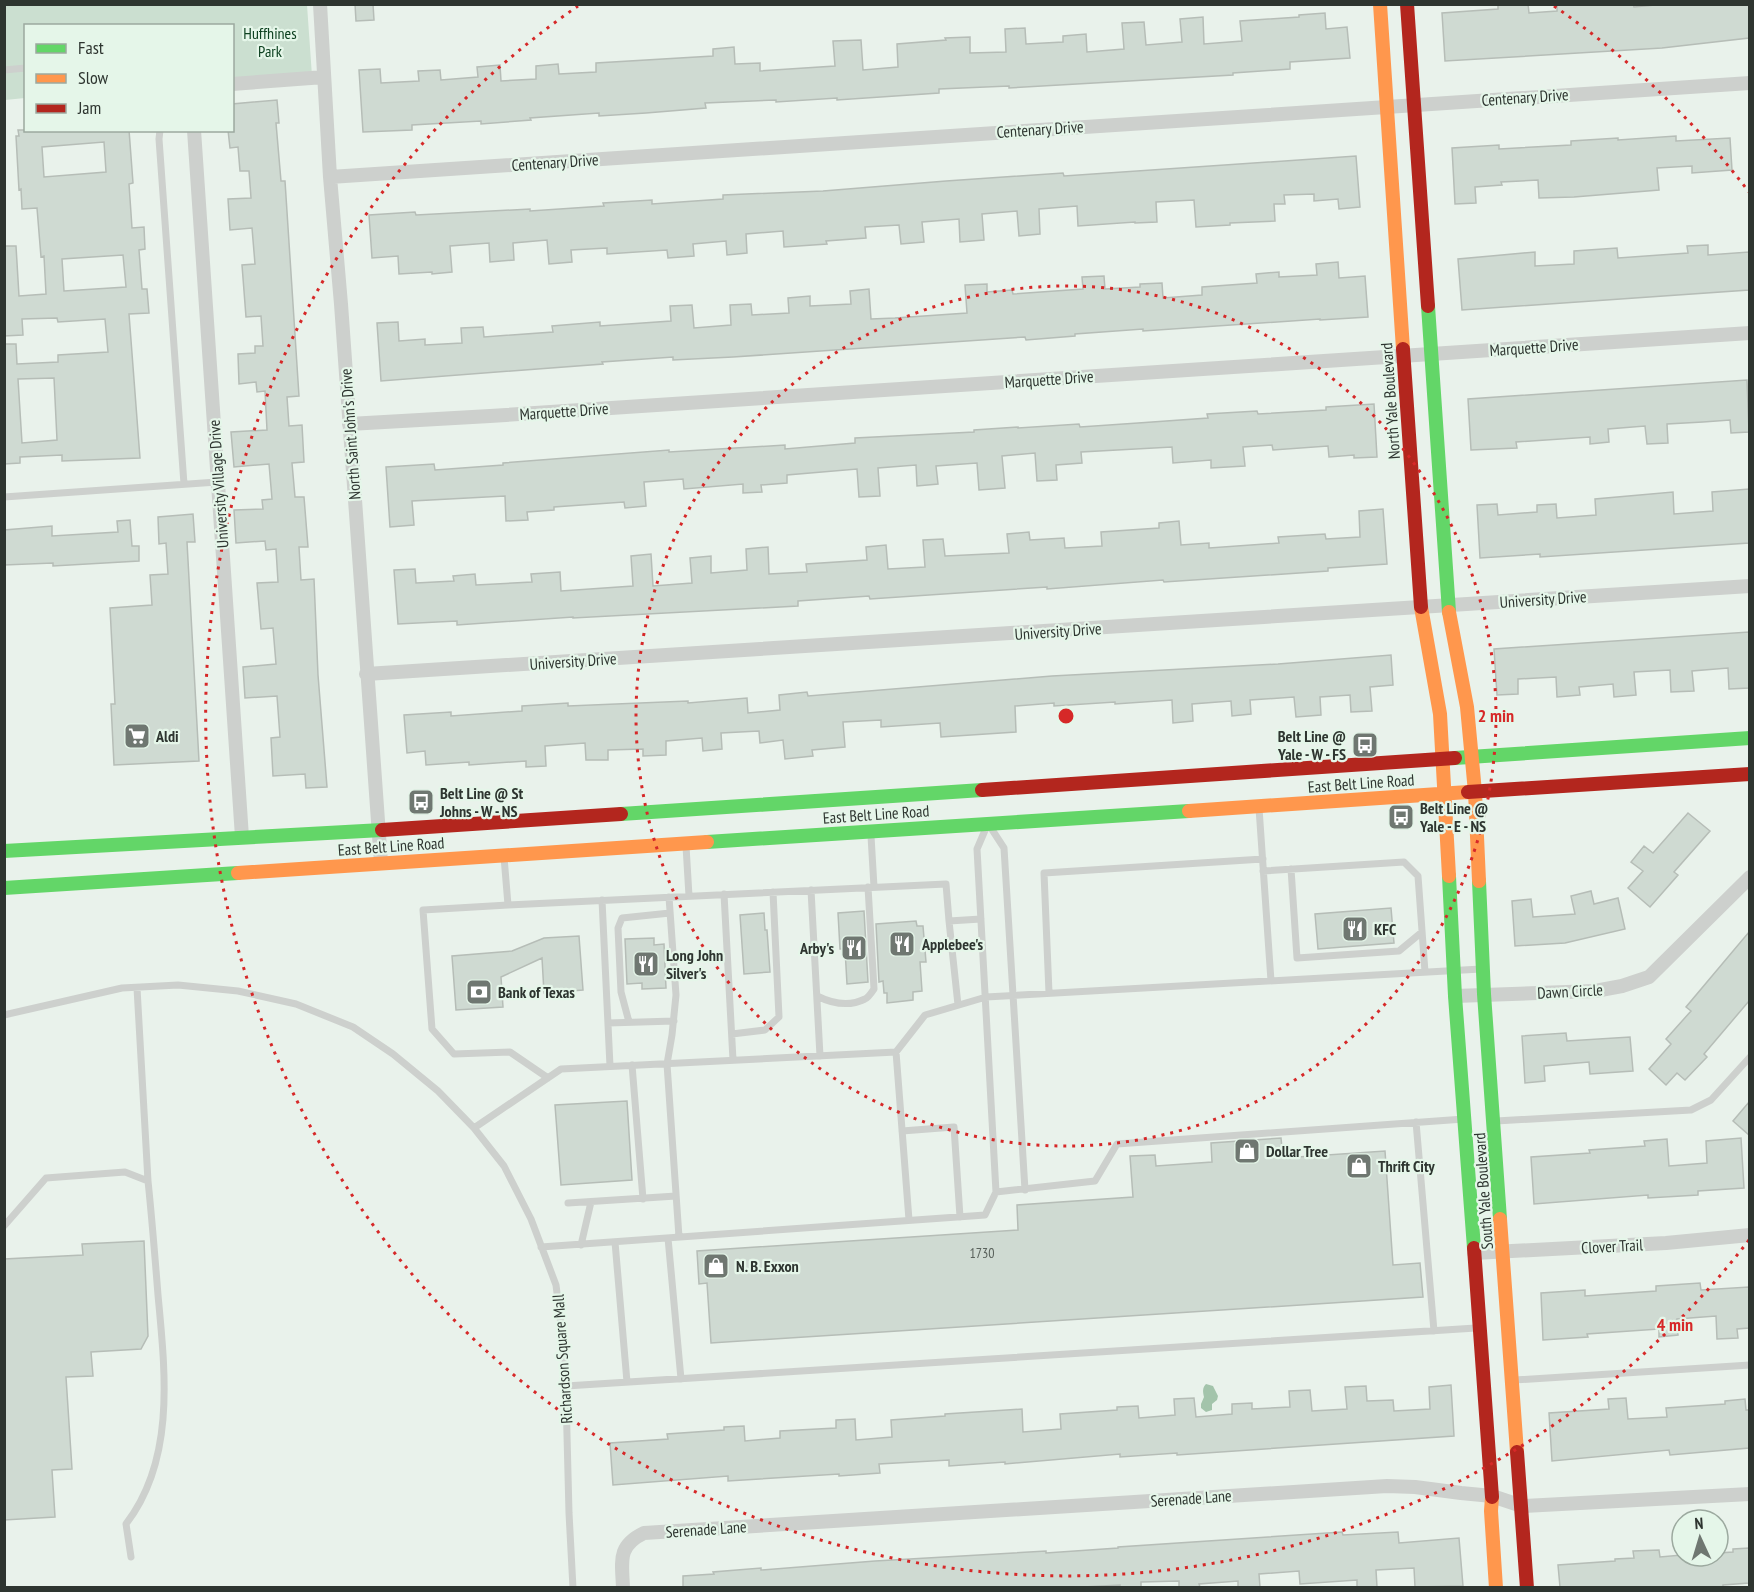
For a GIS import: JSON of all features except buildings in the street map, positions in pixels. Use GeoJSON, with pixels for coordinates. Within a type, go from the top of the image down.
{"type":"FeatureCollection","features":[{"type":"Feature","properties":{"kind":"main road","name":"North Yale Boulevard"},"geometry":{"type":"LineString","coordinates":[[1380,4],[1421,608],[1440,714],[1446,794]]}},
{"type":"Feature","properties":{"kind":"main road"},"geometry":{"type":"LineString","coordinates":[[1407,4],[1448,605],[1467,707],[1475,792]]}},
{"type":"Feature","properties":{"kind":"main road","name":"East Belt Line Road"},"geometry":{"type":"LineString","coordinates":[[4,888],[870,831],[987,806],[1443,757],[1749,738]]}},
{"type":"Feature","properties":{"kind":"main road","name":"East Belt Line Road"},"geometry":{"type":"LineString","coordinates":[[4,851],[378,830],[987,806],[1259,806],[1749,774]]}},
{"type":"Feature","properties":{"kind":"main road","name":"South Yale Boulevard"},"geometry":{"type":"LineString","coordinates":[[1475,792],[1484,994],[1527,1587]]}},
{"type":"Feature","properties":{"kind":"main road","name":"South Yale Boulevard"},"geometry":{"type":"LineString","coordinates":[[1446,794],[1455,996],[1480,1328],[1496,1587]]}},
{"type":"Feature","properties":{"kind":"street","name":"North Saint John's Drive"},"geometry":{"type":"LineString","coordinates":[[320,4],[330,177],[381,862]]}},
{"type":"Feature","properties":{"kind":"street"},"geometry":{"type":"LineString","coordinates":[[234,84],[324,77]]}},
{"type":"Feature","properties":{"kind":"street","name":"Centenary Drive"},"geometry":{"type":"LineString","coordinates":[[330,177],[1749,83]]}},
{"type":"Feature","properties":{"kind":"street","name":"University Village Drive"},"geometry":{"type":"LineString","coordinates":[[194,132],[242,837]]}},
{"type":"Feature","properties":{"kind":"street","name":"Marquette Drive"},"geometry":{"type":"LineString","coordinates":[[349,424],[1749,333]]}},
{"type":"Feature","properties":{"kind":"street","name":"University Drive"},"geometry":{"type":"LineString","coordinates":[[366,674],[1749,586]]}},
{"type":"Feature","properties":{"kind":"street","name":"Dawn Circle"},"geometry":{"type":"LineString","coordinates":[[1455,996],[1595,992],[1649,977],[1749,877]]}},
{"type":"Feature","properties":{"kind":"street","name":"Clover Trail"},"geometry":{"type":"LineString","coordinates":[[1474,1253],[1666,1243],[1749,1234]]}},
{"type":"Feature","properties":{"kind":"street","name":"Serenade Lane"},"geometry":{"type":"LineString","coordinates":[[623,1587],[622,1556],[632,1539],[644,1533],[1387,1486],[1491,1496],[1522,1506],[1749,1494]]}},
{"type":"Feature","properties":{"kind":"lane"},"geometry":{"type":"LineString","coordinates":[[4,70],[24,68]]}},
{"type":"Feature","properties":{"kind":"lane"},"geometry":{"type":"LineString","coordinates":[[160,132],[184,484]]}},
{"type":"Feature","properties":{"kind":"lane"},"geometry":{"type":"LineString","coordinates":[[4,497],[217,482]]}},
{"type":"Feature","properties":{"kind":"lane"},"geometry":{"type":"LineString","coordinates":[[542,1247],[985,1215],[996,1192],[977,849],[987,806]]}},
{"type":"Feature","properties":{"kind":"lane"},"geometry":{"type":"LineString","coordinates":[[987,806],[1004,848],[1025,1190]]}},
{"type":"Feature","properties":{"kind":"lane"},"geometry":{"type":"LineString","coordinates":[[1259,806],[1271,981]]}},
{"type":"Feature","properties":{"kind":"lane"},"geometry":{"type":"LineString","coordinates":[[817,996],[832,1003],[850,1003],[866,999],[874,989],[870,831]]}},
{"type":"Feature","properties":{"kind":"lane"},"geometry":{"type":"LineString","coordinates":[[686,843],[689,896]]}},
{"type":"Feature","properties":{"kind":"lane"},"geometry":{"type":"LineString","coordinates":[[504,855],[508,905]]}},
{"type":"Feature","properties":{"kind":"lane"},"geometry":{"type":"LineString","coordinates":[[1049,993],[1044,873],[1263,860]]}},
{"type":"Feature","properties":{"kind":"lane"},"geometry":{"type":"LineString","coordinates":[[1263,871],[1404,862],[1418,876],[1425,972]]}},
{"type":"Feature","properties":{"kind":"lane"},"geometry":{"type":"LineString","coordinates":[[1291,869],[1297,958],[1400,951],[1422,932]]}},
{"type":"Feature","properties":{"kind":"lane"},"geometry":{"type":"LineString","coordinates":[[548,1078],[510,1052],[454,1054],[432,1029],[423,910],[946,884],[958,1005]]}},
{"type":"Feature","properties":{"kind":"lane"},"geometry":{"type":"LineString","coordinates":[[811,890],[820,1056]]}},
{"type":"Feature","properties":{"kind":"lane"},"geometry":{"type":"LineString","coordinates":[[732,1034],[765,1030],[779,1017],[773,892]]}},
{"type":"Feature","properties":{"kind":"lane"},"geometry":{"type":"LineString","coordinates":[[724,894],[733,1060]]}},
{"type":"Feature","properties":{"kind":"lane"},"geometry":{"type":"LineString","coordinates":[[669,897],[676,995],[667,1064],[679,1237]]}},
{"type":"Feature","properties":{"kind":"lane"},"geometry":{"type":"LineString","coordinates":[[602,900],[610,1066]]}},
{"type":"Feature","properties":{"kind":"lane"},"geometry":{"type":"LineString","coordinates":[[629,1022],[621,992],[618,928],[622,918],[670,914]]}},
{"type":"Feature","properties":{"kind":"lane"},"geometry":{"type":"LineString","coordinates":[[950,921],[981,919]]}},
{"type":"Feature","properties":{"kind":"lane"},"geometry":{"type":"LineString","coordinates":[[909,1220],[896,1052],[925,1015],[986,997],[1483,969]]}},
{"type":"Feature","properties":{"kind":"lane","name":"Richardson Square Mall"},"geometry":{"type":"LineString","coordinates":[[4,1015],[122,988],[178,985],[238,991],[296,1004],[345,1024],[393,1054],[438,1091],[474,1128],[504,1167],[531,1219],[556,1286],[566,1386],[573,1587]]}},
{"type":"Feature","properties":{"kind":"lane"},"geometry":{"type":"LineString","coordinates":[[131,1557],[126,1524],[138,1509],[152,1477],[163,1430],[164,1377],[148,1181],[137,988]]}},
{"type":"Feature","properties":{"kind":"lane"},"geometry":{"type":"LineString","coordinates":[[608,1023],[674,1021]]}},
{"type":"Feature","properties":{"kind":"lane"},"geometry":{"type":"LineString","coordinates":[[474,1128],[561,1068],[896,1052]]}},
{"type":"Feature","properties":{"kind":"lane"},"geometry":{"type":"LineString","coordinates":[[1494,1122],[1691,1110],[1711,1100],[1749,1057]]}},
{"type":"Feature","properties":{"kind":"lane"},"geometry":{"type":"LineString","coordinates":[[632,1065],[643,1199]]}},
{"type":"Feature","properties":{"kind":"lane"},"geometry":{"type":"LineString","coordinates":[[996,1192],[1095,1181],[1117,1144],[1464,1119]]}},
{"type":"Feature","properties":{"kind":"lane"},"geometry":{"type":"LineString","coordinates":[[1416,1122],[1434,1330]]}},
{"type":"Feature","properties":{"kind":"lane"},"geometry":{"type":"LineString","coordinates":[[902,1131],[954,1127],[960,1216]]}},
{"type":"Feature","properties":{"kind":"lane"},"geometry":{"type":"LineString","coordinates":[[4,1226],[46,1178],[125,1172],[148,1181]]}},
{"type":"Feature","properties":{"kind":"lane"},"geometry":{"type":"LineString","coordinates":[[568,1203],[676,1196]]}},
{"type":"Feature","properties":{"kind":"lane"},"geometry":{"type":"LineString","coordinates":[[581,1245],[591,1202]]}},
{"type":"Feature","properties":{"kind":"lane"},"geometry":{"type":"LineString","coordinates":[[668,1238],[681,1379]]}},
{"type":"Feature","properties":{"kind":"lane"},"geometry":{"type":"LineString","coordinates":[[615,1242],[627,1383]]}},
{"type":"Feature","properties":{"kind":"lane"},"geometry":{"type":"LineString","coordinates":[[566,1386],[1480,1328]]}},
{"type":"Feature","properties":{"kind":"lane"},"geometry":{"type":"LineString","coordinates":[[1513,1380],[1749,1365]]}},
{"type":"Feature","properties":{"kind":"green space","name":"Huffhines Park"},"geometry":{"type":"Polygon","coordinates":[[[5,5],[307,5],[312,76],[234,82],[234,24],[24,24],[24,98],[5,100],[5,5]]]}},
{"type":"Feature","properties":{"kind":"shaded area"},"geometry":{"type":"Polygon","coordinates":[[[1206,1384],[1213,1386],[1218,1396],[1212,1404],[1212,1410],[1206,1412],[1201,1408],[1201,1404],[1206,1384]]]}},
{"type":"Feature","properties":{"kind":"traffic: fast"},"geometry":{"type":"LineString","coordinates":[[1428,306],[1449,612]]}},
{"type":"Feature","properties":{"kind":"traffic: fast"},"geometry":{"type":"LineString","coordinates":[[1455,758],[1750,738]]}},
{"type":"Feature","properties":{"kind":"traffic: fast"},"geometry":{"type":"LineString","coordinates":[[621,814],[982,790]]}},
{"type":"Feature","properties":{"kind":"traffic: fast"},"geometry":{"type":"LineString","coordinates":[[707,842],[1189,811]]}},
{"type":"Feature","properties":{"kind":"traffic: fast"},"geometry":{"type":"LineString","coordinates":[[4,851],[382,830]]}},
{"type":"Feature","properties":{"kind":"traffic: fast"},"geometry":{"type":"LineString","coordinates":[[4,888],[238,873]]}},
{"type":"Feature","properties":{"kind":"traffic: fast"},"geometry":{"type":"LineString","coordinates":[[1449,876],[1455,996],[1474,1248]]}},
{"type":"Feature","properties":{"kind":"traffic: fast"},"geometry":{"type":"LineString","coordinates":[[1479,881],[1484,994],[1500,1219]]}},
{"type":"Feature","properties":{"kind":"traffic: slow"},"geometry":{"type":"LineString","coordinates":[[1380,4],[1403,349]]}},
{"type":"Feature","properties":{"kind":"traffic: slow"},"geometry":{"type":"LineString","coordinates":[[1421,607],[1440,714],[1449,876]]}},
{"type":"Feature","properties":{"kind":"traffic: slow"},"geometry":{"type":"LineString","coordinates":[[1449,612],[1467,707],[1475,792],[1479,881]]}},
{"type":"Feature","properties":{"kind":"traffic: slow"},"geometry":{"type":"LineString","coordinates":[[1189,811],[1468,792]]}},
{"type":"Feature","properties":{"kind":"traffic: slow"},"geometry":{"type":"LineString","coordinates":[[238,873],[707,842]]}},
{"type":"Feature","properties":{"kind":"traffic: slow"},"geometry":{"type":"LineString","coordinates":[[1500,1219],[1517,1452]]}},
{"type":"Feature","properties":{"kind":"traffic: slow"},"geometry":{"type":"LineString","coordinates":[[1492,1497],[1496,1588]]}},
{"type":"Feature","properties":{"kind":"traffic: jam"},"geometry":{"type":"LineString","coordinates":[[1407,4],[1428,306]]}},
{"type":"Feature","properties":{"kind":"traffic: jam"},"geometry":{"type":"LineString","coordinates":[[1403,349],[1421,607]]}},
{"type":"Feature","properties":{"kind":"traffic: jam"},"geometry":{"type":"LineString","coordinates":[[982,790],[1455,758]]}},
{"type":"Feature","properties":{"kind":"traffic: jam"},"geometry":{"type":"LineString","coordinates":[[1468,792],[1750,774]]}},
{"type":"Feature","properties":{"kind":"traffic: jam"},"geometry":{"type":"LineString","coordinates":[[382,830],[621,814]]}},
{"type":"Feature","properties":{"kind":"traffic: jam"},"geometry":{"type":"LineString","coordinates":[[1474,1248],[1492,1497]]}},
{"type":"Feature","properties":{"kind":"traffic: jam"},"geometry":{"type":"LineString","coordinates":[[1517,1452],[1527,1588]]}},
{"type":"Feature","properties":{"kind":"place","name":"Aldi"},"geometry":{"type":"Point","coordinates":[137,736]}},
{"type":"Feature","properties":{"kind":"place","name":"Belt Line @ Yale - W - FS"},"geometry":{"type":"Point","coordinates":[1365,745]}},
{"type":"Feature","properties":{"kind":"place","name":"Belt Line @ St Johns - W - NS"},"geometry":{"type":"Point","coordinates":[421,802]}},
{"type":"Feature","properties":{"kind":"place","name":"Belt Line @ Yale - E - NS"},"geometry":{"type":"Point","coordinates":[1401,817]}},
{"type":"Feature","properties":{"kind":"place","name":"KFC"},"geometry":{"type":"Point","coordinates":[1355,929]}},
{"type":"Feature","properties":{"kind":"place","name":"Applebee's"},"geometry":{"type":"Point","coordinates":[902,944]}},
{"type":"Feature","properties":{"kind":"place","name":"Arby's"},"geometry":{"type":"Point","coordinates":[854,948]}},
{"type":"Feature","properties":{"kind":"place","name":"Long John Silver's"},"geometry":{"type":"Point","coordinates":[646,964]}},
{"type":"Feature","properties":{"kind":"place","name":"Bank of Texas"},"geometry":{"type":"Point","coordinates":[479,992]}},
{"type":"Feature","properties":{"kind":"place","name":"Dollar Tree"},"geometry":{"type":"Point","coordinates":[1247,1151]}},
{"type":"Feature","properties":{"kind":"place","name":"Thrift City"},"geometry":{"type":"Point","coordinates":[1359,1166]}},
{"type":"Feature","properties":{"kind":"place","name":"N. B. Exxon"},"geometry":{"type":"Point","coordinates":[716,1266]}}]}
